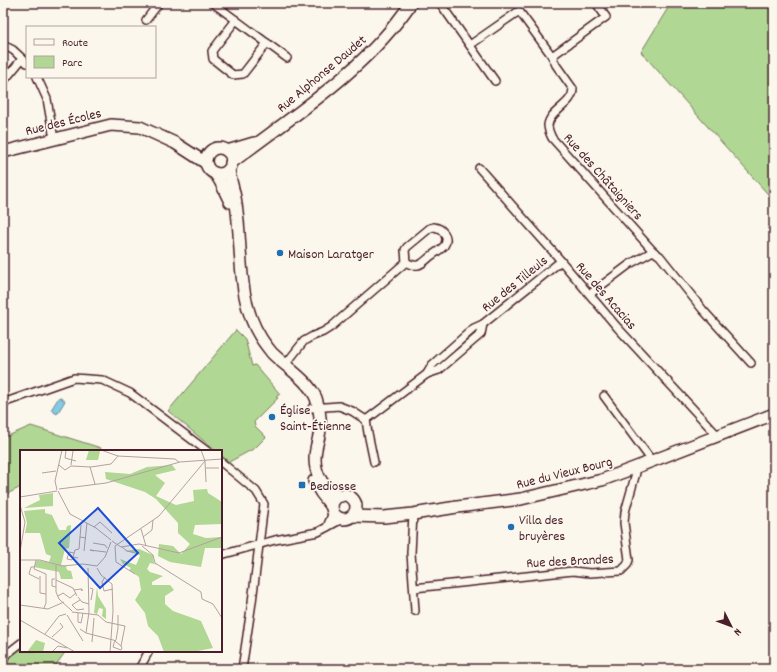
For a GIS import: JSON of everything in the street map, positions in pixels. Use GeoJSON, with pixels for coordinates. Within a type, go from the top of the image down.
{"type":"FeatureCollection","features":[{"type":"Feature","properties":{"kind":"street"},"geometry":{"type":"LineString","coordinates":[[146,20],[159,3]]}},
{"type":"Feature","properties":{"kind":"street"},"geometry":{"type":"LineString","coordinates":[[213,3],[287,58]]}},
{"type":"Feature","properties":{"kind":"street","name":"Rue Alphonse Daudet"},"geometry":{"type":"LineString","coordinates":[[230,166],[356,65],[385,36],[412,3]]}},
{"type":"Feature","properties":{"kind":"street"},"geometry":{"type":"LineString","coordinates":[[440,3],[495,81]]}},
{"type":"Feature","properties":{"kind":"street"},"geometry":{"type":"LineString","coordinates":[[552,56],[606,17],[596,3]]}},
{"type":"Feature","properties":{"kind":"street","name":"Rue des Châtaigniers"},"geometry":{"type":"LineString","coordinates":[[470,45],[519,7],[573,89],[573,93],[568,101],[552,117],[548,125],[552,138],[653,251]]}},
{"type":"Feature","properties":{"kind":"street"},"geometry":{"type":"LineString","coordinates":[[236,20],[212,51],[214,59],[233,75],[243,74],[267,43]]}},
{"type":"Feature","properties":{"kind":"street"},"geometry":{"type":"LineString","coordinates":[[3,45],[13,50],[25,61],[3,82]]}},
{"type":"Feature","properties":{"kind":"street"},"geometry":{"type":"LineString","coordinates":[[37,78],[47,98],[54,139]]}},
{"type":"Feature","properties":{"kind":"street","name":"Rue des Écoles"},"geometry":{"type":"LineString","coordinates":[[3,152],[111,125],[140,127],[175,143],[206,163]]}},
{"type":"Feature","properties":{"kind":"street","name":"Rue Alphonse Daudet"},"geometry":{"type":"LineString","coordinates":[[227,151],[260,141]]}},
{"type":"Feature","properties":{"kind":"street","name":"Rue des Écoles"},"geometry":{"type":"LineString","coordinates":[[175,143],[210,152]]}},
{"type":"Feature","properties":{"kind":"street"},"geometry":{"type":"LineString","coordinates":[[238,220],[224,189],[215,173],[209,169],[206,163],[210,152],[217,148],[227,151],[231,156],[229,179],[236,203],[240,231],[241,267],[249,312],[259,335],[265,344],[271,352],[288,368],[315,408],[320,428],[316,455],[318,476],[326,488],[341,496],[350,497],[353,500],[327,527]]}},
{"type":"Feature","properties":{"kind":"street"},"geometry":{"type":"LineString","coordinates":[[215,173],[224,172],[230,166]]}},
{"type":"Feature","properties":{"kind":"street","name":"Rue des Acacias"},"geometry":{"type":"LineString","coordinates":[[479,168],[590,294],[617,327],[718,436]]}},
{"type":"Feature","properties":{"kind":"street"},"geometry":{"type":"LineString","coordinates":[[430,228],[437,228],[443,232],[446,240],[444,246],[422,264],[412,265],[406,262],[405,254],[407,247],[430,228]]}},
{"type":"Feature","properties":{"kind":"street"},"geometry":{"type":"LineString","coordinates":[[590,294],[630,264],[653,251],[660,256],[704,310],[751,363]]}},
{"type":"Feature","properties":{"kind":"street","name":"Rue des Tilleuls"},"geometry":{"type":"LineString","coordinates":[[366,420],[427,374],[439,370],[480,334],[483,324],[561,261]]}},
{"type":"Feature","properties":{"kind":"street"},"geometry":{"type":"LineString","coordinates":[[288,368],[304,341],[331,327],[406,262]]}},
{"type":"Feature","properties":{"kind":"street"},"geometry":{"type":"LineString","coordinates":[[3,404],[74,378],[102,380],[130,393],[206,450]]}},
{"type":"Feature","properties":{"kind":"street"},"geometry":{"type":"LineString","coordinates":[[604,396],[652,461]]}},
{"type":"Feature","properties":{"kind":"street"},"geometry":{"type":"LineString","coordinates":[[315,408],[339,406],[352,411],[366,420],[374,462]]}},
{"type":"Feature","properties":{"kind":"street"},"geometry":{"type":"LineString","coordinates":[[315,408],[309,460],[310,469],[314,481],[321,493],[343,512]]}},
{"type":"Feature","properties":{"kind":"street","name":"Rue du Vieux Bourg"},"geometry":{"type":"LineString","coordinates":[[222,555],[275,540],[318,532],[327,527],[343,512],[384,516],[413,514],[521,499],[602,480],[774,414]]}},
{"type":"Feature","properties":{"kind":"street"},"geometry":{"type":"LineString","coordinates":[[222,463],[256,492],[264,504],[242,669]]}},
{"type":"Feature","properties":{"kind":"street","name":"Rue des Brandes"},"geometry":{"type":"LineString","coordinates":[[414,588],[572,570],[590,573],[621,571],[627,565],[629,560],[624,524],[625,512],[636,473],[634,468]]}},
{"type":"Feature","properties":{"kind":"street"},"geometry":{"type":"LineString","coordinates":[[341,496],[335,500],[343,512]]}},
{"type":"Feature","properties":{"kind":"street"},"geometry":{"type":"LineString","coordinates":[[413,514],[411,553],[415,611]]}},
{"type":"Feature","properties":{"kind":"street"},"geometry":{"type":"LineString","coordinates":[[3,657],[20,644]]}},
{"type":"Feature","properties":{"kind":"street"},"geometry":{"type":"LineString","coordinates":[[139,669],[148,652]]}},
{"type":"Feature","properties":{"kind":"green space"},"geometry":{"type":"Polygon","coordinates":[[[671,3],[774,3],[774,201],[641,52],[671,3]]]}},
{"type":"Feature","properties":{"kind":"green space"},"geometry":{"type":"Polygon","coordinates":[[[236,330],[245,339],[252,366],[255,365],[280,394],[276,397],[278,398],[254,422],[255,426],[266,437],[255,448],[229,462],[222,456],[222,450],[215,450],[168,411],[236,330]]]}},
{"type":"Feature","properties":{"kind":"green space"},"geometry":{"type":"Polygon","coordinates":[[[31,426],[101,448],[100,450],[20,450],[20,488],[3,496],[3,438],[31,426]]]}},
{"type":"Feature","properties":{"kind":"green space"},"geometry":{"type":"Polygon","coordinates":[[[20,640],[20,652],[65,652],[53,669],[3,669],[3,659],[20,640]]]}},
{"type":"Feature","properties":{"kind":"water"},"geometry":{"type":"Polygon","coordinates":[[[59,397],[65,401],[57,414],[51,410],[59,397]]]}},
{"type":"Feature","properties":{"kind":"place","name":"Maison Laratger"},"geometry":{"type":"Point","coordinates":[280,253]}},
{"type":"Feature","properties":{"kind":"place","name":"Église Saint-Étienne"},"geometry":{"type":"Point","coordinates":[272,417]}},
{"type":"Feature","properties":{"kind":"place","name":"Bediosse"},"geometry":{"type":"Point","coordinates":[302,485]}},
{"type":"Feature","properties":{"kind":"place","name":"Villa des bruyères"},"geometry":{"type":"Point","coordinates":[511,527]}}]}
